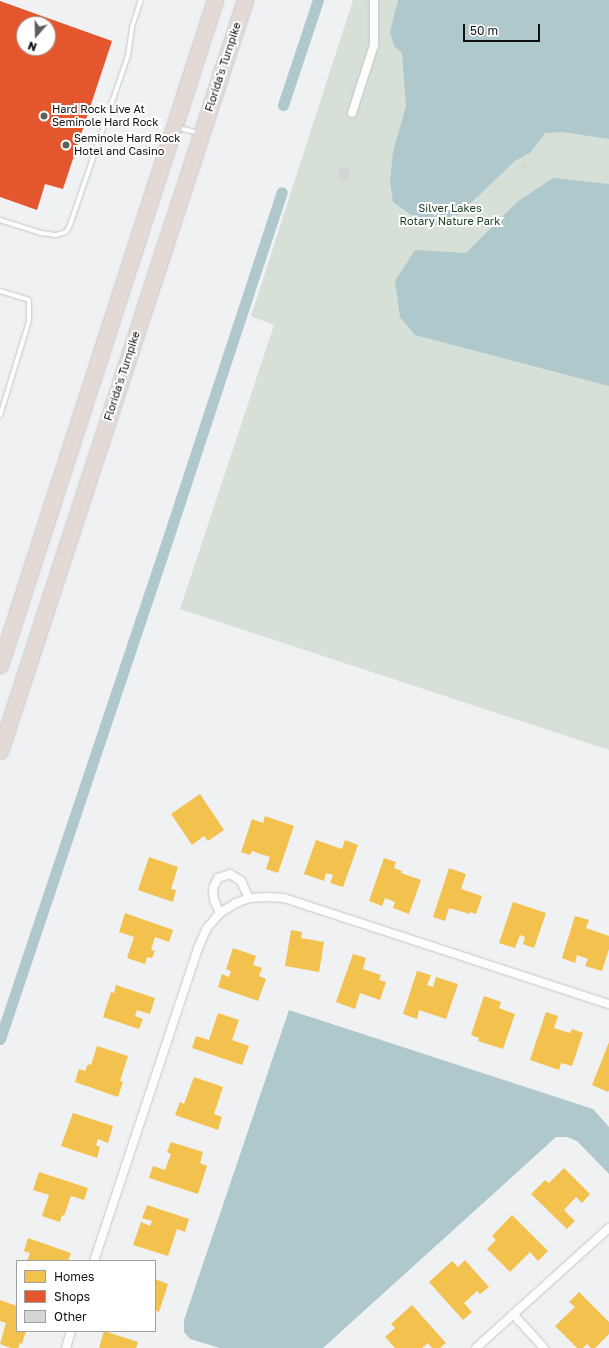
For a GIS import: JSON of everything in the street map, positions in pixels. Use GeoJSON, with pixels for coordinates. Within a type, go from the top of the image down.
{"type":"FeatureCollection","features":[{"type":"Feature","properties":{"kind":"highway"},"geometry":{"type":"LineString","coordinates":[[0,665],[216,0]]}},
{"type":"Feature","properties":{"kind":"highway","name":"Florida's Turnpike"},"geometry":{"type":"LineString","coordinates":[[0,751],[245,0]]}},
{"type":"Feature","properties":{"kind":"street"},"geometry":{"type":"LineString","coordinates":[[352,113],[374,45],[374,0]]}},
{"type":"Feature","properties":{"kind":"street"},"geometry":{"type":"LineString","coordinates":[[220,913],[214,900],[213,888],[218,878],[230,874],[241,881],[249,898]]}},
{"type":"Feature","properties":{"kind":"street"},"geometry":{"type":"LineString","coordinates":[[94,1260],[198,948],[207,928],[220,913],[236,903],[249,898],[284,898],[609,1004]]}},
{"type":"Feature","properties":{"kind":"street"},"geometry":{"type":"LineString","coordinates":[[476,1348],[609,1228]]}},
{"type":"Feature","properties":{"kind":"street"},"geometry":{"type":"LineString","coordinates":[[513,1314],[544,1348]]}},
{"type":"Feature","properties":{"kind":"street"},"geometry":{"type":"LineString","coordinates":[[66,1348],[71,1332]]}},
{"type":"Feature","properties":{"kind":"lane"},"geometry":{"type":"LineString","coordinates":[[0,220],[41,234],[56,235],[66,232],[70,225],[128,56],[132,28],[141,0]]}},
{"type":"Feature","properties":{"kind":"lane"},"geometry":{"type":"LineString","coordinates":[[174,126],[201,134]]}},
{"type":"Feature","properties":{"kind":"lane"},"geometry":{"type":"LineString","coordinates":[[0,291],[29,300],[29,321],[0,416]]}},
{"type":"Feature","properties":{"kind":"green space","name":"Silver Lakes Rotary Nature Park"},"geometry":{"type":"Polygon","coordinates":[[[353,0],[609,0],[609,750],[180,609],[274,325],[251,316],[353,0]]]}},
{"type":"Feature","properties":{"kind":"water"},"geometry":{"type":"Polygon","coordinates":[[[398,0],[609,0],[609,139],[562,132],[545,133],[530,153],[515,161],[456,217],[438,225],[415,218],[393,202],[390,180],[393,152],[406,106],[402,53],[394,46],[390,32],[398,0]]]}},
{"type":"Feature","properties":{"kind":"water"},"geometry":{"type":"Polygon","coordinates":[[[553,178],[609,184],[609,386],[415,335],[400,317],[395,281],[415,250],[466,253],[517,202],[553,178]]]}},
{"type":"Feature","properties":{"kind":"water"},"geometry":{"type":"Polygon","coordinates":[[[289,1010],[593,1109],[609,1127],[609,1174],[577,1141],[567,1137],[556,1137],[323,1348],[220,1348],[190,1339],[184,1332],[184,1320],[289,1010]]]}},
{"type":"Feature","properties":{"kind":"building: Homes"},"geometry":{"type":"Polygon","coordinates":[[[200,794],[224,830],[208,841],[204,836],[192,845],[171,814],[200,794]]]}},
{"type":"Feature","properties":{"kind":"building: Homes"},"geometry":{"type":"Polygon","coordinates":[[[265,816],[294,826],[278,873],[266,869],[270,857],[252,851],[250,855],[241,852],[252,819],[263,823],[265,816]]]}},
{"type":"Feature","properties":{"kind":"building: Homes"},"geometry":{"type":"Polygon","coordinates":[[[316,840],[342,849],[345,840],[358,845],[343,887],[330,883],[333,875],[326,873],[324,881],[304,874],[316,840]]]}},
{"type":"Feature","properties":{"kind":"building: Homes"},"geometry":{"type":"Polygon","coordinates":[[[149,857],[178,867],[171,889],[176,890],[173,902],[138,890],[149,857]]]}},
{"type":"Feature","properties":{"kind":"building: Homes"},"geometry":{"type":"Polygon","coordinates":[[[384,858],[396,862],[394,868],[402,871],[401,873],[421,880],[409,914],[393,908],[395,902],[385,898],[382,906],[369,901],[384,858]]]}},
{"type":"Feature","properties":{"kind":"building: Homes"},"geometry":{"type":"Polygon","coordinates":[[[449,868],[466,874],[461,889],[482,896],[476,914],[470,912],[470,914],[449,908],[445,921],[433,917],[449,868]]]}},
{"type":"Feature","properties":{"kind":"building: Homes"},"geometry":{"type":"Polygon","coordinates":[[[513,902],[546,913],[534,948],[523,944],[525,937],[520,935],[515,948],[499,943],[513,902]]]}},
{"type":"Feature","properties":{"kind":"building: Homes"},"geometry":{"type":"Polygon","coordinates":[[[125,913],[173,930],[169,942],[155,937],[151,950],[155,951],[152,958],[147,957],[145,964],[127,958],[134,937],[119,932],[125,913]]]}},
{"type":"Feature","properties":{"kind":"building: Homes"},"geometry":{"type":"Polygon","coordinates":[[[575,916],[589,920],[586,928],[609,936],[609,949],[602,971],[585,966],[588,959],[577,955],[575,963],[562,958],[575,916]]]}},
{"type":"Feature","properties":{"kind":"building: Homes"},"geometry":{"type":"Polygon","coordinates":[[[291,930],[302,932],[301,938],[324,942],[319,972],[285,966],[291,930]]]}},
{"type":"Feature","properties":{"kind":"building: Homes"},"geometry":{"type":"Polygon","coordinates":[[[233,948],[256,956],[253,965],[262,968],[259,976],[266,979],[258,1001],[218,987],[222,974],[229,977],[231,971],[226,969],[233,948]]]}},
{"type":"Feature","properties":{"kind":"building: Homes"},"geometry":{"type":"Polygon","coordinates":[[[353,954],[366,958],[363,969],[381,975],[379,980],[386,982],[380,1000],[360,993],[355,1009],[336,1002],[353,954]]]}},
{"type":"Feature","properties":{"kind":"building: Homes"},"geometry":{"type":"Polygon","coordinates":[[[417,971],[431,975],[427,985],[433,987],[436,977],[458,984],[446,1019],[419,1010],[417,1019],[403,1014],[417,971]]]}},
{"type":"Feature","properties":{"kind":"building: Homes"},"geometry":{"type":"Polygon","coordinates":[[[116,985],[155,998],[150,1014],[137,1010],[135,1016],[143,1019],[139,1029],[103,1017],[111,992],[114,993],[116,985]]]}},
{"type":"Feature","properties":{"kind":"building: Homes"},"geometry":{"type":"Polygon","coordinates":[[[484,996],[501,1002],[499,1008],[515,1014],[503,1049],[478,1041],[479,1038],[471,1035],[484,996]]]}},
{"type":"Feature","properties":{"kind":"building: Homes"},"geometry":{"type":"Polygon","coordinates":[[[546,1012],[558,1016],[554,1028],[570,1033],[572,1029],[583,1033],[572,1066],[561,1063],[559,1070],[530,1060],[546,1012]]]}},
{"type":"Feature","properties":{"kind":"building: Homes"},"geometry":{"type":"Polygon","coordinates":[[[218,1013],[239,1020],[232,1040],[249,1046],[242,1065],[192,1048],[196,1036],[209,1040],[218,1013]]]}},
{"type":"Feature","properties":{"kind":"building: Homes"},"geometry":{"type":"Polygon","coordinates":[[[609,1042],[609,1090],[608,1092],[592,1085],[609,1042]]]}},
{"type":"Feature","properties":{"kind":"building: Homes"},"geometry":{"type":"Polygon","coordinates":[[[97,1046],[128,1056],[120,1081],[123,1082],[118,1097],[75,1082],[79,1069],[85,1071],[88,1064],[91,1065],[97,1046]]]}},
{"type":"Feature","properties":{"kind":"building: Homes"},"geometry":{"type":"Polygon","coordinates":[[[194,1077],[223,1087],[214,1114],[222,1117],[218,1130],[175,1115],[180,1102],[184,1104],[194,1077]]]}},
{"type":"Feature","properties":{"kind":"building: Homes"},"geometry":{"type":"Polygon","coordinates":[[[73,1113],[113,1126],[108,1143],[98,1139],[96,1145],[100,1147],[97,1158],[61,1146],[73,1113]]]}},
{"type":"Feature","properties":{"kind":"building: Homes"},"geometry":{"type":"Polygon","coordinates":[[[171,1142],[203,1152],[200,1163],[207,1166],[198,1194],[149,1178],[153,1166],[165,1170],[171,1154],[167,1152],[171,1142]]]}},
{"type":"Feature","properties":{"kind":"building: Homes"},"geometry":{"type":"Polygon","coordinates":[[[564,1168],[590,1194],[582,1203],[576,1197],[564,1210],[575,1221],[567,1229],[531,1194],[545,1180],[549,1183],[564,1168]]]}},
{"type":"Feature","properties":{"kind":"building: Homes"},"geometry":{"type":"Polygon","coordinates":[[[39,1172],[88,1188],[84,1200],[71,1196],[64,1216],[62,1215],[60,1222],[42,1216],[49,1195],[33,1190],[39,1172]]]}},
{"type":"Feature","properties":{"kind":"building: Homes"},"geometry":{"type":"Polygon","coordinates":[[[147,1205],[189,1219],[185,1232],[177,1229],[168,1256],[133,1245],[141,1222],[150,1226],[152,1221],[142,1218],[147,1205]]]}},
{"type":"Feature","properties":{"kind":"building: Homes"},"geometry":{"type":"Polygon","coordinates":[[[512,1215],[548,1251],[538,1261],[530,1252],[510,1272],[487,1249],[496,1240],[492,1236],[512,1215]]]}},
{"type":"Feature","properties":{"kind":"building: Homes"},"geometry":{"type":"Polygon","coordinates":[[[28,1238],[71,1253],[68,1260],[27,1260],[30,1253],[24,1251],[28,1238]]]}},
{"type":"Feature","properties":{"kind":"building: Homes"},"geometry":{"type":"Polygon","coordinates":[[[465,1260],[489,1287],[480,1294],[477,1291],[464,1303],[472,1312],[463,1320],[429,1282],[452,1261],[458,1267],[465,1260]]]}},
{"type":"Feature","properties":{"kind":"building: Homes"},"geometry":{"type":"Polygon","coordinates":[[[156,1279],[168,1284],[159,1312],[156,1310],[156,1279]]]}},
{"type":"Feature","properties":{"kind":"building: Homes"},"geometry":{"type":"Polygon","coordinates":[[[579,1292],[609,1322],[609,1334],[595,1348],[591,1348],[587,1344],[583,1348],[577,1348],[555,1326],[575,1307],[569,1302],[579,1292]]]}},
{"type":"Feature","properties":{"kind":"building: Homes"},"geometry":{"type":"Polygon","coordinates":[[[0,1300],[16,1306],[16,1332],[26,1332],[22,1344],[20,1343],[18,1348],[11,1348],[0,1344],[6,1323],[0,1321],[0,1300]]]}},
{"type":"Feature","properties":{"kind":"building: Homes"},"geometry":{"type":"Polygon","coordinates":[[[412,1305],[446,1343],[440,1348],[432,1348],[428,1343],[422,1348],[395,1348],[385,1337],[395,1328],[391,1324],[412,1305]]]}},
{"type":"Feature","properties":{"kind":"building: Homes"},"geometry":{"type":"Polygon","coordinates":[[[104,1332],[138,1342],[136,1348],[99,1348],[104,1332]]]}},
{"type":"Feature","properties":{"kind":"building: Shops","name":"Hard Rock Live At Seminole Hard Rock"},"geometry":{"type":"Polygon","coordinates":[[[0,1],[42,16],[16,16],[16,56],[56,56],[56,21],[112,41],[63,189],[45,184],[37,210],[0,197],[0,1]]]}},
{"type":"Feature","properties":{"kind":"building: Other"},"geometry":{"type":"Polygon","coordinates":[[[525,164],[527,168],[522,170],[521,166],[525,164]]]}},
{"type":"Feature","properties":{"kind":"building: Other"},"geometry":{"type":"Polygon","coordinates":[[[339,168],[350,169],[349,180],[338,179],[339,168]]]}},
{"type":"Feature","properties":{"kind":"waterway"},"geometry":{"type":"LineString","coordinates":[[283,105],[318,0]]}},
{"type":"Feature","properties":{"kind":"waterway"},"geometry":{"type":"LineString","coordinates":[[0,1039],[282,192]]}},
{"type":"Feature","properties":{"kind":"place","name":"Hard Rock Live At Seminole Hard Rock"},"geometry":{"type":"Point","coordinates":[44,116]}},
{"type":"Feature","properties":{"kind":"place","name":"Seminole Hard Rock Hotel and Casino"},"geometry":{"type":"Point","coordinates":[66,145]}}]}
